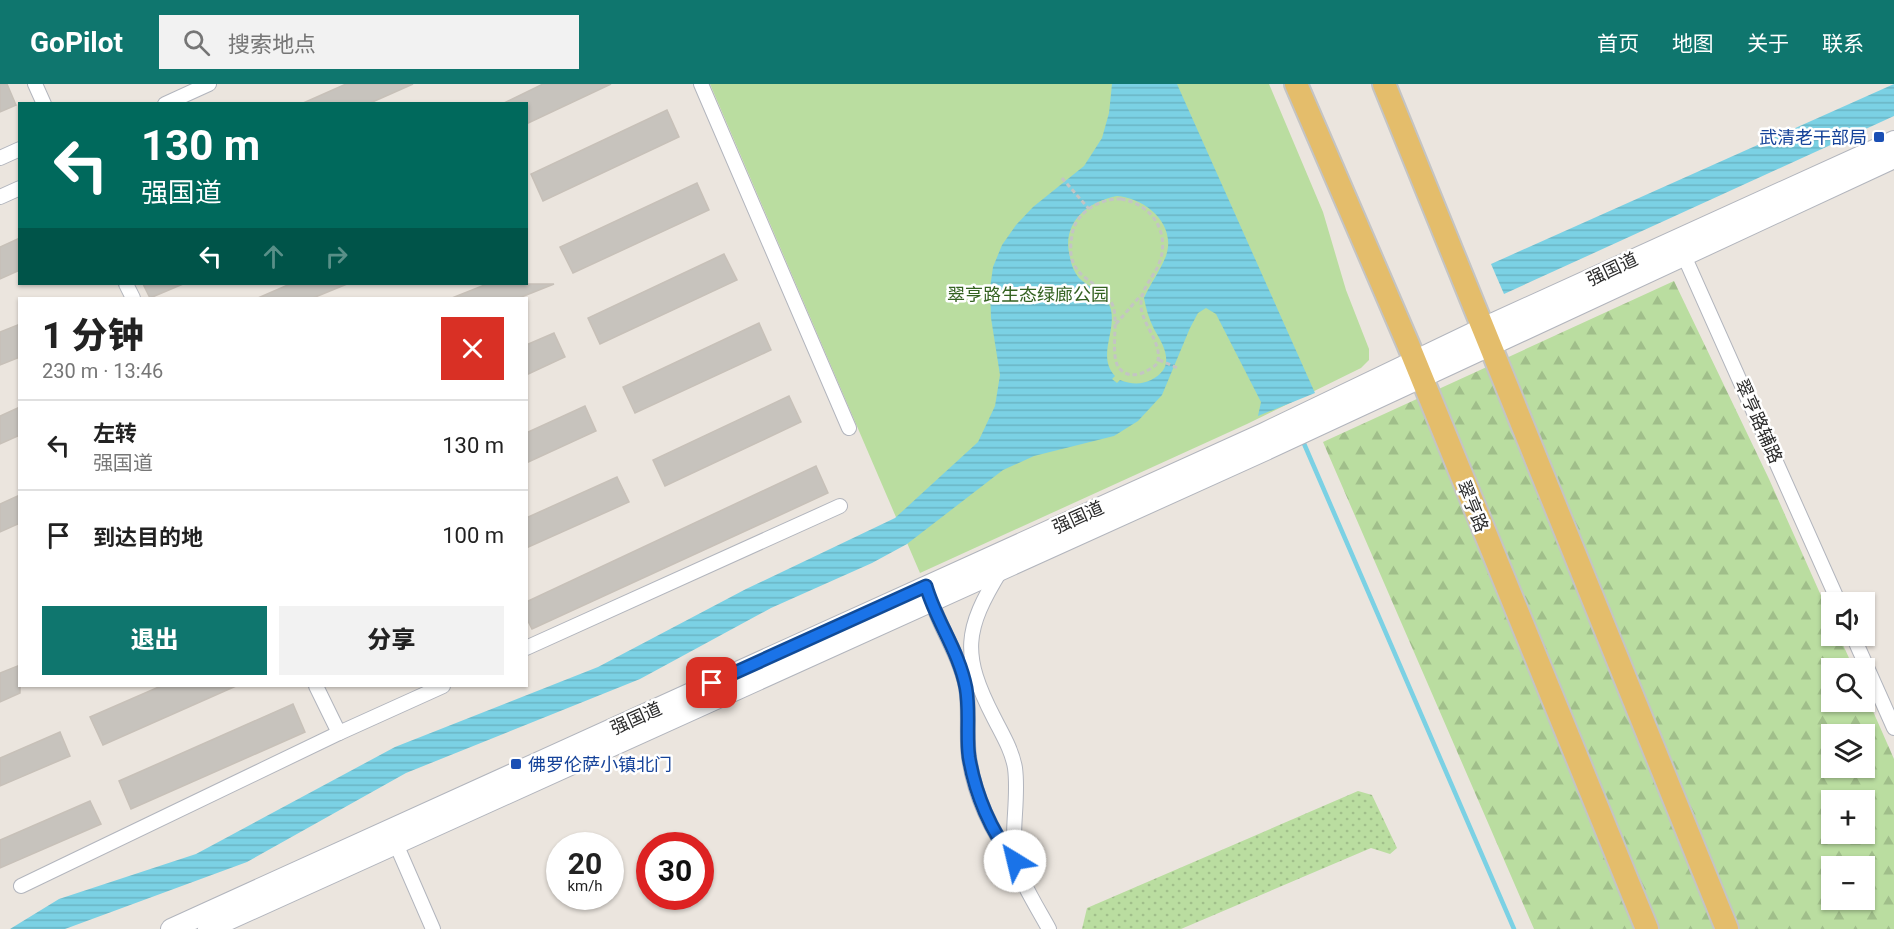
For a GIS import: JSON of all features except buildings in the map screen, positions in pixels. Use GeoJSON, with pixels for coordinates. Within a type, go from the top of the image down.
{"type":"FeatureCollection","features":[{"type":"Feature","properties":{"kind":"main road","name":"翠亨路"},"geometry":{"type":"LineString","coordinates":[[1296,84],[1414,360],[1647,929]]}},
{"type":"Feature","properties":{"kind":"main road"},"geometry":{"type":"LineString","coordinates":[[1384,84],[1485,328],[1727,929]]}},
{"type":"Feature","properties":{"kind":"main road","name":"强国道"},"geometry":{"type":"LineString","coordinates":[[1680,247],[1894,141]]}},
{"type":"Feature","properties":{"kind":"main road","name":"强国道"},"geometry":{"type":"LineString","coordinates":[[171,929],[393,837],[1266,441],[1335,409],[1414,360],[1485,328],[1894,158]]}},
{"type":"Feature","properties":{"kind":"main road","name":"强国道"},"geometry":{"type":"LineString","coordinates":[[929,594],[1001,570],[1266,441]]}},
{"type":"Feature","properties":{"kind":"main road","name":"强国道"},"geometry":{"type":"LineString","coordinates":[[208,929],[393,837]]}},
{"type":"Feature","properties":{"kind":"street"},"geometry":{"type":"LineString","coordinates":[[35,84],[43,102]]}},
{"type":"Feature","properties":{"kind":"street"},"geometry":{"type":"LineString","coordinates":[[169,102],[209,84]]}},
{"type":"Feature","properties":{"kind":"street"},"geometry":{"type":"LineString","coordinates":[[701,84],[849,428]]}},
{"type":"Feature","properties":{"kind":"street"},"geometry":{"type":"LineString","coordinates":[[0,158],[18,150]]}},
{"type":"Feature","properties":{"kind":"street"},"geometry":{"type":"LineString","coordinates":[[0,197],[18,190]]}},
{"type":"Feature","properties":{"kind":"street","name":"翠亨路辅路"},"geometry":{"type":"LineString","coordinates":[[1680,247],[1834,592]]}},
{"type":"Feature","properties":{"kind":"street"},"geometry":{"type":"LineString","coordinates":[[528,647],[840,506]]}},
{"type":"Feature","properties":{"kind":"street"},"geometry":{"type":"LineString","coordinates":[[1001,570],[982,600],[971,632],[971,663],[980,692],[1009,747],[1015,768],[1015,861]]}},
{"type":"Feature","properties":{"kind":"street"},"geometry":{"type":"LineString","coordinates":[[929,594],[957,655],[966,688],[969,756],[976,788],[1001,844],[1015,861],[1049,929]]}},
{"type":"Feature","properties":{"kind":"street"},"geometry":{"type":"LineString","coordinates":[[1857,646],[1894,728]]}},
{"type":"Feature","properties":{"kind":"street"},"geometry":{"type":"LineString","coordinates":[[316,687],[339,733]]}},
{"type":"Feature","properties":{"kind":"street"},"geometry":{"type":"LineString","coordinates":[[21,886],[339,733],[441,687]]}},
{"type":"Feature","properties":{"kind":"street"},"geometry":{"type":"LineString","coordinates":[[393,837],[433,929]]}},
{"type":"Feature","properties":{"kind":"path"},"geometry":{"type":"LineString","coordinates":[[1063,179],[1089,209]]}},
{"type":"Feature","properties":{"kind":"path"},"geometry":{"type":"LineString","coordinates":[[1116,325],[1143,291],[1157,268],[1162,251],[1162,233],[1155,219],[1139,205],[1121,199],[1109,200],[1089,209],[1075,224],[1070,251],[1079,273],[1111,302],[1116,325],[1115,359],[1120,369],[1130,374],[1140,375],[1161,361]]}},
{"type":"Feature","properties":{"kind":"path"},"geometry":{"type":"LineString","coordinates":[[1143,291],[1143,315],[1161,361]]}},
{"type":"Feature","properties":{"kind":"path"},"geometry":{"type":"LineString","coordinates":[[1161,361],[1178,368]]}},
{"type":"Feature","properties":{"kind":"green space","name":"翠亨路生态绿廊公园"},"geometry":{"type":"Polygon","coordinates":[[[710,84],[1269,84],[1323,212],[1346,290],[1369,349],[1369,360],[1361,368],[1247,424],[920,573],[710,84]]]}},
{"type":"Feature","properties":{"kind":"green space"},"geometry":{"type":"Polygon","coordinates":[[[1674,281],[1769,479],[1821,596],[1821,646],[1844,646],[1849,658],[1821,658],[1821,712],[1873,712],[1894,759],[1894,929],[1534,929],[1323,442],[1674,281]]]}},
{"type":"Feature","properties":{"kind":"green space"},"geometry":{"type":"Polygon","coordinates":[[[1358,791],[1372,795],[1397,848],[1390,854],[1371,848],[1181,929],[1082,929],[1087,908],[1358,791]]]}},
{"type":"Feature","properties":{"kind":"water"},"geometry":{"type":"Polygon","coordinates":[[[1112,84],[1177,84],[1315,393],[1258,416],[1261,402],[1216,314],[1206,308],[1198,313],[1190,328],[1162,395],[1138,421],[1114,436],[1034,456],[1003,470],[907,544],[872,563],[771,608],[640,679],[406,773],[247,862],[65,929],[10,929],[59,899],[196,854],[395,747],[598,667],[746,589],[895,518],[978,442],[995,406],[1000,375],[991,318],[990,288],[993,267],[1002,245],[1016,225],[1033,207],[1084,166],[1102,138],[1109,113],[1112,84]],[[1117,196],[1095,203],[1086,209],[1073,225],[1068,245],[1071,262],[1077,276],[1106,299],[1111,310],[1107,361],[1115,376],[1112,379],[1117,383],[1120,380],[1139,383],[1147,382],[1159,375],[1166,363],[1164,349],[1151,321],[1144,298],[1164,262],[1168,244],[1163,223],[1148,207],[1117,196]]]}},
{"type":"Feature","properties":{"kind":"water"},"geometry":{"type":"Polygon","coordinates":[[[1894,84],[1894,116],[1504,294],[1491,264],[1894,84]]]}},
{"type":"Feature","properties":{"kind":"waterway"},"geometry":{"type":"LineString","coordinates":[[1302,439],[1514,929]]}},
{"type":"Feature","properties":{"kind":"place","name":"武清老干部局"},"geometry":{"type":"Point","coordinates":[1879,137]}},
{"type":"Feature","properties":{"kind":"place","name":"佛罗伦萨小镇北门"},"geometry":{"type":"Point","coordinates":[516,764]}},
{"type":"Feature","properties":{"kind":"route"},"geometry":{"type":"LineString","coordinates":[[712,683],[926,586],[931,602],[957,655],[966,688],[969,756],[976,788],[1001,844],[1015,861]]}}]}
